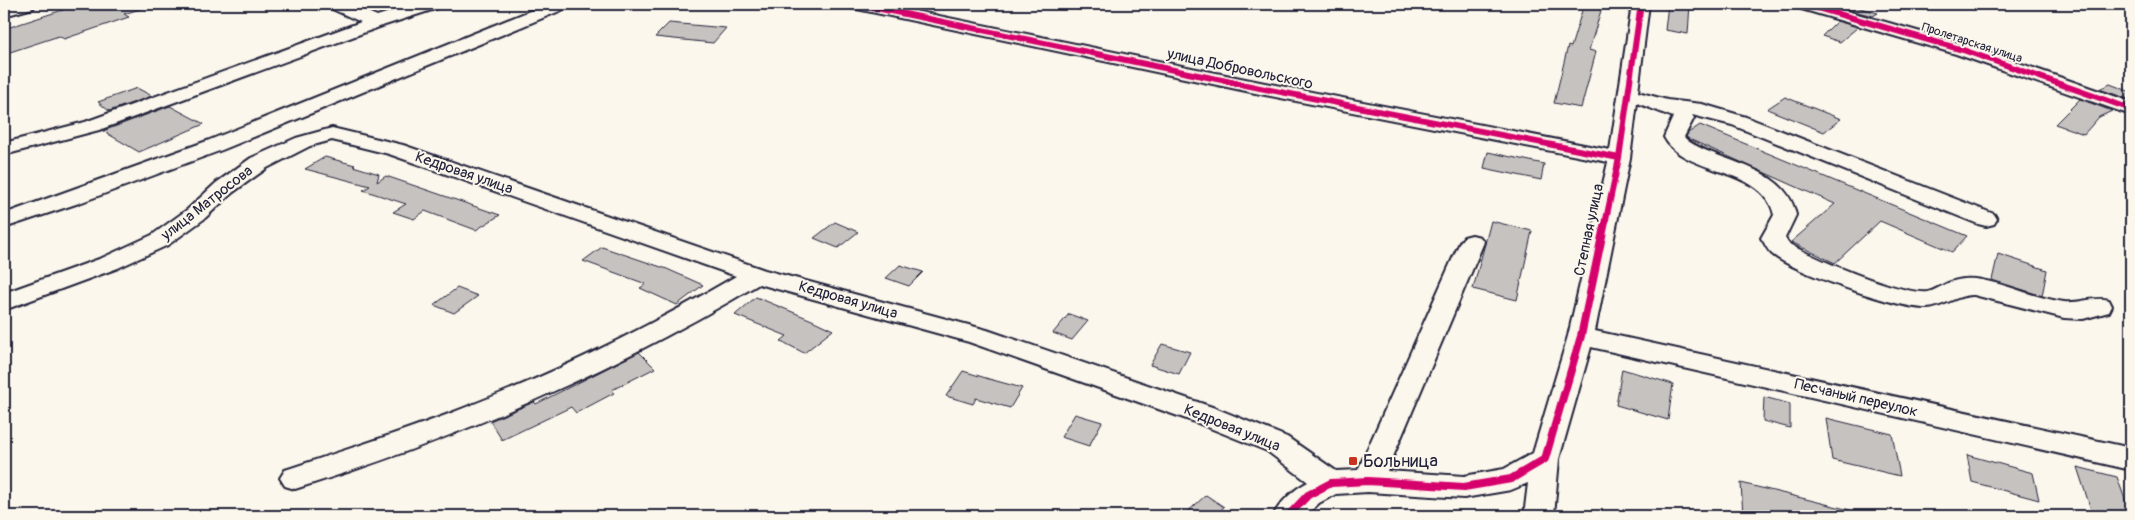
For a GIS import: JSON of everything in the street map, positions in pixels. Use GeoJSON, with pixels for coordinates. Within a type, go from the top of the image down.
{"type":"FeatureCollection","features":[{"type":"Feature","properties":{"kind":"street"},"geometry":{"type":"LineString","coordinates":[[4,11],[27,4]]}},
{"type":"Feature","properties":{"kind":"street"},"geometry":{"type":"LineString","coordinates":[[336,4],[376,22]]}},
{"type":"Feature","properties":{"kind":"street"},"geometry":{"type":"LineString","coordinates":[[7,147],[92,126],[376,22],[432,4]]}},
{"type":"Feature","properties":{"kind":"street"},"geometry":{"type":"LineString","coordinates":[[414,10],[443,4]]}},
{"type":"Feature","properties":{"kind":"street"},"geometry":{"type":"LineString","coordinates":[[4,221],[121,181],[561,4]]}},
{"type":"Feature","properties":{"kind":"street","name":"улица Добровольского"},"geometry":{"type":"LineString","coordinates":[[856,4],[1260,88],[1619,158]]}},
{"type":"Feature","properties":{"kind":"street","name":"Степная улица"},"geometry":{"type":"LineString","coordinates":[[1539,516],[1545,459],[1581,336],[1619,158],[1641,4]]}},
{"type":"Feature","properties":{"kind":"street","name":"Пролетарская улица"},"geometry":{"type":"LineString","coordinates":[[1804,4],[1963,50],[2131,109]]}},
{"type":"Feature","properties":{"kind":"street"},"geometry":{"type":"LineString","coordinates":[[1628,96],[1666,106],[1702,110],[1739,121],[1986,219]]}},
{"type":"Feature","properties":{"kind":"street"},"geometry":{"type":"LineString","coordinates":[[1666,106],[1682,113],[1684,118],[1674,137],[1676,142],[1685,149],[1740,171],[1768,187],[1781,201],[1785,215],[1773,238],[1779,248],[1793,256],[1865,286],[1901,297],[1927,301],[1944,296],[1956,287],[1973,286],[2020,300],[2078,311],[2100,306]]}},
{"type":"Feature","properties":{"kind":"street","name":"улица Матросова"},"geometry":{"type":"LineString","coordinates":[[4,302],[110,263],[160,240],[196,214],[224,188],[259,163],[294,146],[332,134],[355,139]]}},
{"type":"Feature","properties":{"kind":"street","name":"Кедровая улица"},"geometry":{"type":"LineString","coordinates":[[355,139],[396,150],[756,274],[978,336],[1205,415],[1277,444],[1331,483]]}},
{"type":"Feature","properties":{"kind":"street"},"geometry":{"type":"LineString","coordinates":[[1368,481],[1472,242]]}},
{"type":"Feature","properties":{"kind":"street"},"geometry":{"type":"LineString","coordinates":[[295,478],[424,433],[544,386],[698,310],[756,274]]}},
{"type":"Feature","properties":{"kind":"street","name":"Песчаный переулок"},"geometry":{"type":"LineString","coordinates":[[1581,336],[2131,459]]}},
{"type":"Feature","properties":{"kind":"street"},"geometry":{"type":"LineString","coordinates":[[1288,516],[1308,495],[1331,483],[1368,481],[1464,487],[1511,479],[1545,459]]}},
{"type":"Feature","properties":{"kind":"building"},"geometry":{"type":"Polygon","coordinates":[[[81,4],[146,4],[146,7],[124,14],[129,17],[64,39],[59,36],[4,54],[4,29],[81,4]]]}},
{"type":"Feature","properties":{"kind":"building"},"geometry":{"type":"Polygon","coordinates":[[[1584,4],[1603,4],[1589,50],[1596,52],[1581,108],[1554,103],[1568,46],[1571,47],[1584,4]]]}},
{"type":"Feature","properties":{"kind":"building"},"geometry":{"type":"Polygon","coordinates":[[[1668,4],[1690,4],[1688,34],[1665,30],[1668,4]]]}},
{"type":"Feature","properties":{"kind":"building"},"geometry":{"type":"Polygon","coordinates":[[[1853,6],[1878,13],[1873,16],[1849,10],[1853,6]]]}},
{"type":"Feature","properties":{"kind":"building"},"geometry":{"type":"Polygon","coordinates":[[[1837,21],[1858,27],[1840,42],[1822,36],[1837,21]]]}},
{"type":"Feature","properties":{"kind":"building"},"geometry":{"type":"Polygon","coordinates":[[[669,23],[726,28],[713,43],[655,37],[669,23]]]}},
{"type":"Feature","properties":{"kind":"building"},"geometry":{"type":"Polygon","coordinates":[[[2110,84],[2131,92],[2131,100],[2099,89],[2110,84]]]}},
{"type":"Feature","properties":{"kind":"building"},"geometry":{"type":"Polygon","coordinates":[[[137,88],[152,96],[109,111],[98,102],[137,88]]]}},
{"type":"Feature","properties":{"kind":"building"},"geometry":{"type":"Polygon","coordinates":[[[1785,97],[1841,119],[1824,132],[1767,109],[1785,97]]]}},
{"type":"Feature","properties":{"kind":"building"},"geometry":{"type":"Polygon","coordinates":[[[2080,99],[2112,111],[2099,117],[2084,134],[2055,124],[2080,99]]]}},
{"type":"Feature","properties":{"kind":"building"},"geometry":{"type":"Polygon","coordinates":[[[170,106],[204,124],[139,152],[103,131],[170,106]]]}},
{"type":"Feature","properties":{"kind":"building"},"geometry":{"type":"Polygon","coordinates":[[[1700,125],[1967,236],[1952,252],[1880,221],[1835,263],[1791,242],[1835,204],[1686,137],[1688,133],[1700,125]]]}},
{"type":"Feature","properties":{"kind":"building"},"geometry":{"type":"Polygon","coordinates":[[[1488,152],[1544,164],[1541,180],[1484,168],[1488,152]]]}},
{"type":"Feature","properties":{"kind":"building"},"geometry":{"type":"Polygon","coordinates":[[[325,157],[379,174],[377,182],[386,176],[500,215],[476,230],[425,211],[414,219],[393,212],[406,204],[363,190],[370,186],[305,169],[325,157]]]}},
{"type":"Feature","properties":{"kind":"building"},"geometry":{"type":"Polygon","coordinates":[[[1491,221],[1532,231],[1517,300],[1473,289],[1491,221]]]}},
{"type":"Feature","properties":{"kind":"building"},"geometry":{"type":"Polygon","coordinates":[[[835,222],[858,232],[838,248],[814,238],[835,222]]]}},
{"type":"Feature","properties":{"kind":"building"},"geometry":{"type":"Polygon","coordinates":[[[602,247],[667,269],[703,285],[677,305],[640,288],[646,284],[583,261],[602,247]]]}},
{"type":"Feature","properties":{"kind":"building"},"geometry":{"type":"Polygon","coordinates":[[[1998,254],[2047,270],[2042,296],[1992,280],[1998,254]]]}},
{"type":"Feature","properties":{"kind":"building"},"geometry":{"type":"Polygon","coordinates":[[[900,265],[923,272],[909,286],[886,278],[900,265]]]}},
{"type":"Feature","properties":{"kind":"building"},"geometry":{"type":"Polygon","coordinates":[[[457,288],[478,296],[454,313],[434,305],[457,288]]]}},
{"type":"Feature","properties":{"kind":"building"},"geometry":{"type":"Polygon","coordinates":[[[756,297],[833,330],[804,353],[781,341],[787,336],[735,315],[756,297]]]}},
{"type":"Feature","properties":{"kind":"building"},"geometry":{"type":"Polygon","coordinates":[[[1069,314],[1088,321],[1072,340],[1053,333],[1069,314]]]}},
{"type":"Feature","properties":{"kind":"building"},"geometry":{"type":"Polygon","coordinates":[[[1162,344],[1190,352],[1179,374],[1150,365],[1162,344]]]}},
{"type":"Feature","properties":{"kind":"building"},"geometry":{"type":"Polygon","coordinates":[[[639,352],[655,368],[612,390],[614,393],[576,413],[571,407],[502,440],[490,421],[534,402],[536,404],[639,352]]]}},
{"type":"Feature","properties":{"kind":"building"},"geometry":{"type":"Polygon","coordinates":[[[1622,369],[1673,384],[1668,420],[1616,405],[1622,369]]]}},
{"type":"Feature","properties":{"kind":"building"},"geometry":{"type":"Polygon","coordinates":[[[963,371],[1022,388],[1010,408],[976,398],[973,404],[946,396],[963,371]]]}},
{"type":"Feature","properties":{"kind":"building"},"geometry":{"type":"Polygon","coordinates":[[[1764,397],[1790,404],[1790,428],[1763,421],[1764,397]]]}},
{"type":"Feature","properties":{"kind":"building"},"geometry":{"type":"Polygon","coordinates":[[[1075,414],[1102,422],[1089,446],[1061,437],[1075,414]]]}},
{"type":"Feature","properties":{"kind":"building"},"geometry":{"type":"Polygon","coordinates":[[[1826,418],[1892,434],[1900,476],[1832,460],[1826,418]]]}},
{"type":"Feature","properties":{"kind":"building"},"geometry":{"type":"Polygon","coordinates":[[[1967,455],[2033,473],[2039,500],[1972,482],[1967,455]]]}},
{"type":"Feature","properties":{"kind":"building"},"geometry":{"type":"Polygon","coordinates":[[[2077,467],[2117,477],[2131,516],[2093,516],[2077,467]]]}},
{"type":"Feature","properties":{"kind":"building"},"geometry":{"type":"Polygon","coordinates":[[[1741,483],[1850,510],[1849,516],[1743,516],[1741,483]]]}},
{"type":"Feature","properties":{"kind":"building"},"geometry":{"type":"Polygon","coordinates":[[[1206,495],[1224,507],[1214,516],[1183,516],[1206,495]]]}},
{"type":"Feature","properties":{"kind":"cycle path"},"geometry":{"type":"LineString","coordinates":[[857,4],[1260,88],[1619,158]]}},
{"type":"Feature","properties":{"kind":"cycle path"},"geometry":{"type":"LineString","coordinates":[[1288,516],[1308,495],[1331,483],[1368,481],[1464,487],[1511,479],[1545,459],[1581,336],[1619,158],[1641,4]]}},
{"type":"Feature","properties":{"kind":"cycle path"},"geometry":{"type":"LineString","coordinates":[[1804,4],[1963,50],[2131,109]]}},
{"type":"Feature","properties":{"kind":"place","name":"Больница"},"geometry":{"type":"Point","coordinates":[1353,461]}}]}
